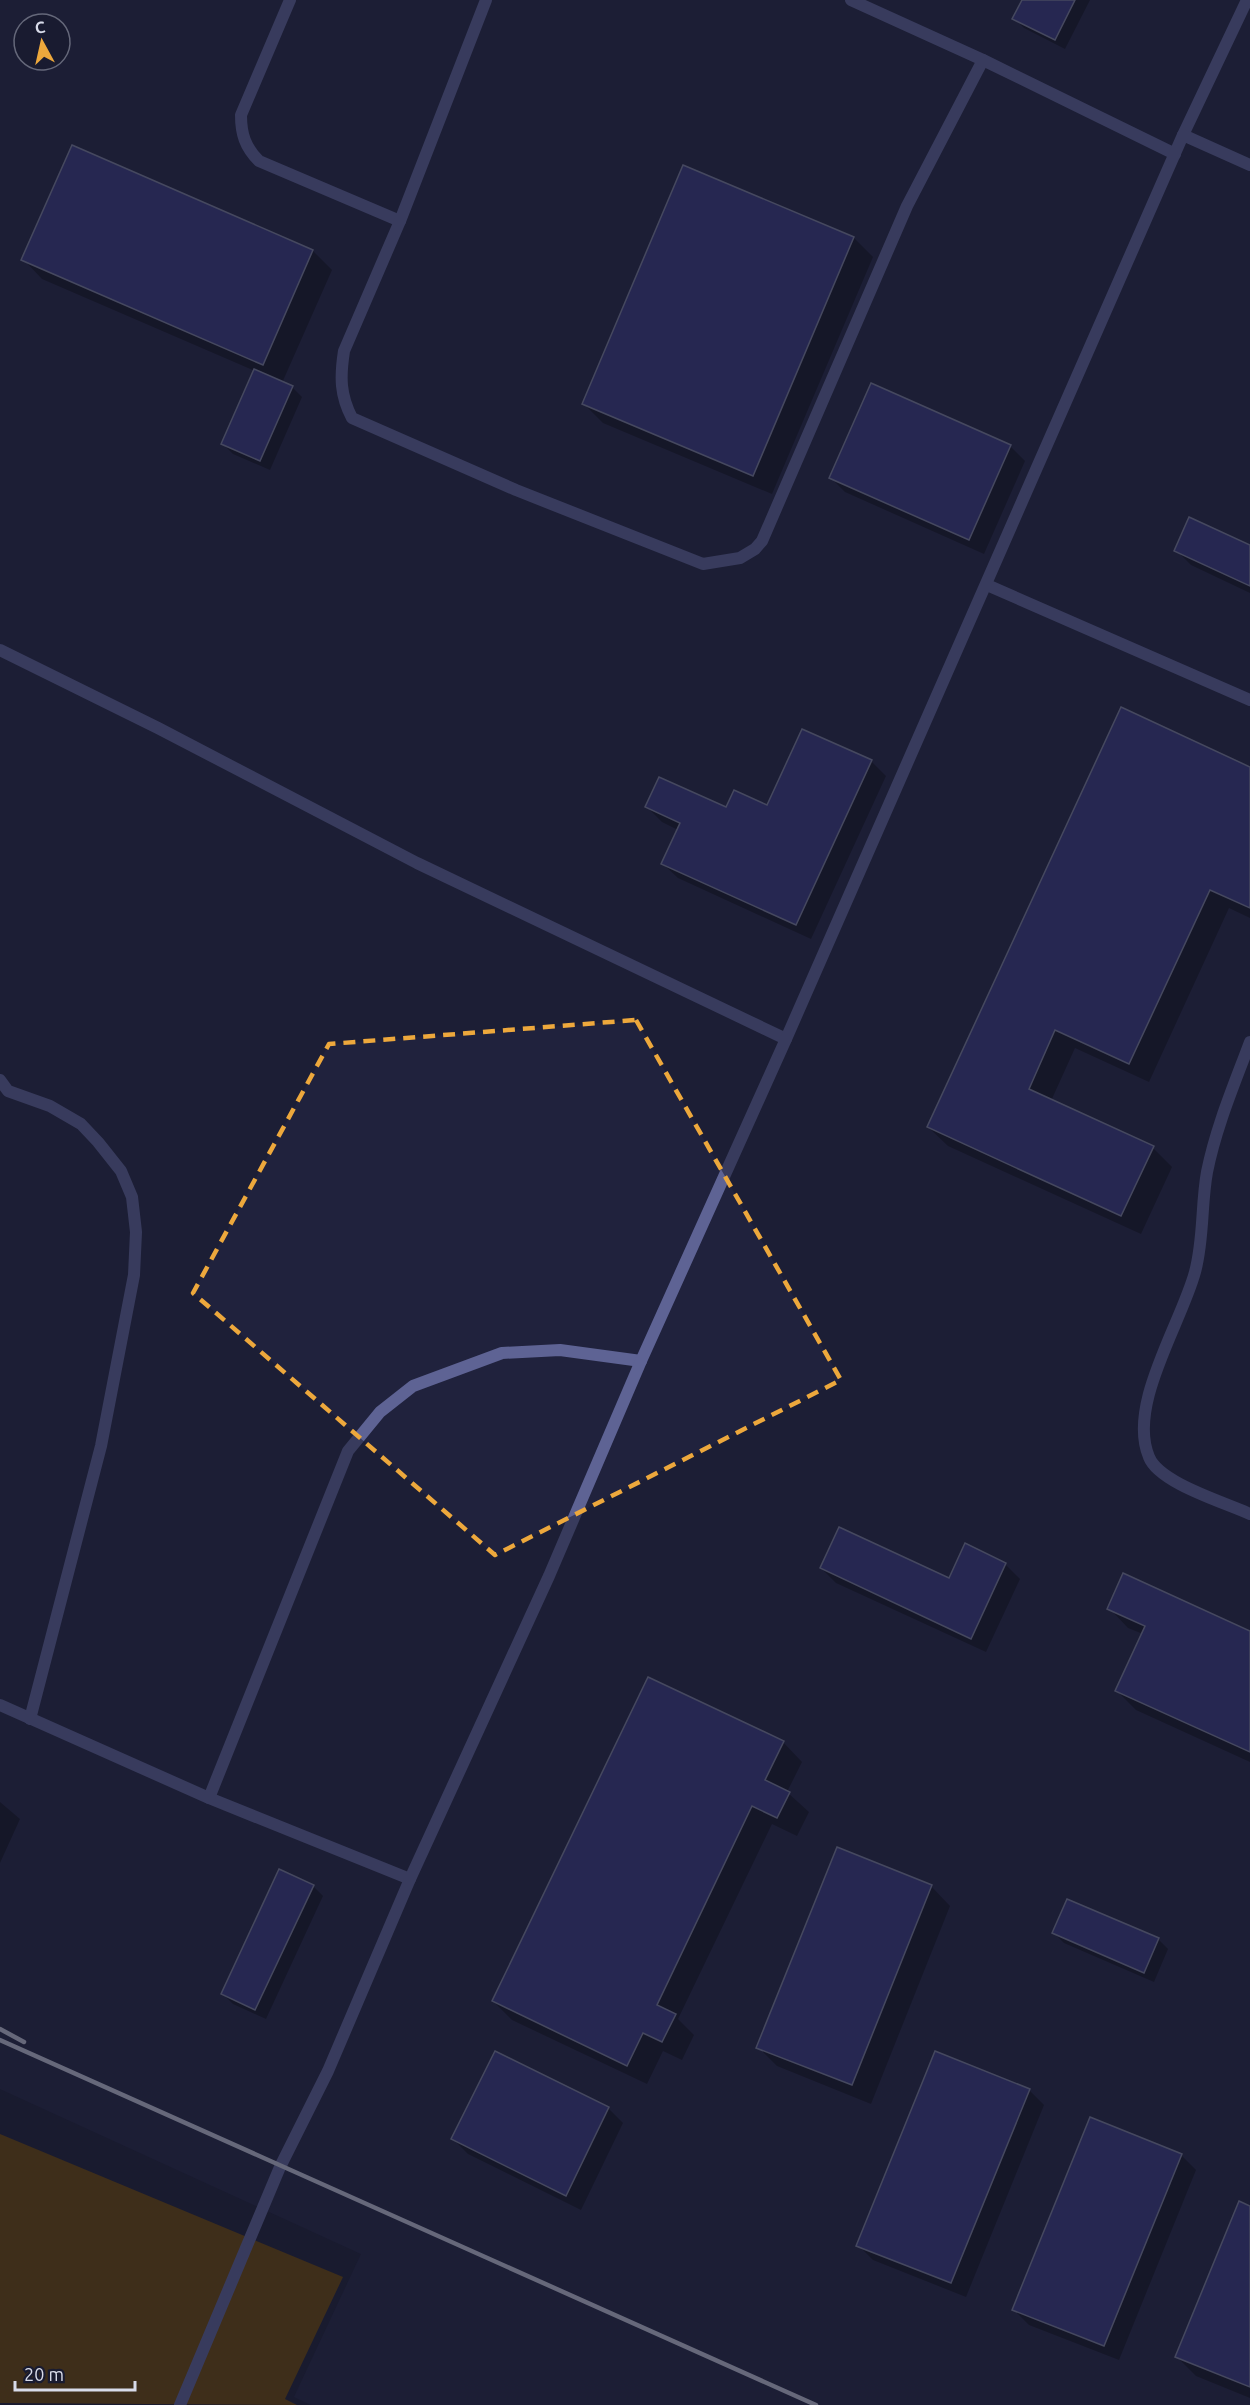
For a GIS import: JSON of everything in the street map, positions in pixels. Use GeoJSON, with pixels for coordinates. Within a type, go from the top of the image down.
{"type":"FeatureCollection","features":[{"type":"Feature","properties":{"kind":"lane"},"geometry":{"type":"LineString","coordinates":[[290,0],[242,115],[241,134],[259,161],[400,221]]}},
{"type":"Feature","properties":{"kind":"lane"},"geometry":{"type":"LineString","coordinates":[[486,0],[400,221],[344,351],[340,375],[342,400],[352,418],[516,490],[703,564],[740,558],[755,549],[762,541],[907,206],[983,60]]}},
{"type":"Feature","properties":{"kind":"lane"},"geometry":{"type":"LineString","coordinates":[[850,0],[983,60],[1175,154]]}},
{"type":"Feature","properties":{"kind":"lane"},"geometry":{"type":"LineString","coordinates":[[180,2405],[280,2167],[328,2071],[410,1880],[549,1576],[641,1361],[987,585],[1183,135],[1247,0]]}},
{"type":"Feature","properties":{"kind":"lane"},"geometry":{"type":"LineString","coordinates":[[1183,135],[1250,165]]}},
{"type":"Feature","properties":{"kind":"lane"},"geometry":{"type":"LineString","coordinates":[[987,585],[1250,700]]}},
{"type":"Feature","properties":{"kind":"lane"},"geometry":{"type":"LineString","coordinates":[[0,650],[158,728],[417,863],[786,1039]]}},
{"type":"Feature","properties":{"kind":"lane"},"geometry":{"type":"LineString","coordinates":[[1250,1042],[1216,1136],[1207,1175],[1202,1236],[1195,1272],[1145,1404],[1141,1429],[1149,1459],[1165,1476],[1250,1514]]}},
{"type":"Feature","properties":{"kind":"lane"},"geometry":{"type":"LineString","coordinates":[[2,1082],[8,1091],[50,1106],[81,1124],[98,1142],[121,1171],[128,1188],[136,1232],[134,1275],[101,1446],[30,1719]]}},
{"type":"Feature","properties":{"kind":"lane"},"geometry":{"type":"LineString","coordinates":[[208,1798],[348,1451],[380,1412],[413,1386],[502,1353],[560,1350],[641,1361]]}},
{"type":"Feature","properties":{"kind":"lane"},"geometry":{"type":"LineString","coordinates":[[0,1705],[208,1798],[410,1880]]}},
{"type":"Feature","properties":{"kind":"highlighted area"},"geometry":{"type":"Polygon","coordinates":[[[636,1020],[841,1380],[495,1555],[193,1293],[329,1044],[636,1020]]]}},
{"type":"Feature","properties":{"kind":"shaded area"},"geometry":{"type":"Polygon","coordinates":[[[0,0],[1250,0],[1250,2405],[311,2405],[294,2397],[361,2254],[0,2089],[0,0]]]}},
{"type":"Feature","properties":{"kind":"shaded area"},"geometry":{"type":"Polygon","coordinates":[[[0,2134],[343,2277],[285,2399],[297,2405],[0,2403],[0,2134]]]}},
{"type":"Feature","properties":{"kind":"building"},"geometry":{"type":"Polygon","coordinates":[[[1022,0],[1075,0],[1055,40],[1012,19],[1022,0]]]}},
{"type":"Feature","properties":{"kind":"building"},"geometry":{"type":"Polygon","coordinates":[[[72,145],[313,250],[263,365],[21,260],[72,145]]]}},
{"type":"Feature","properties":{"kind":"building"},"geometry":{"type":"Polygon","coordinates":[[[683,165],[854,237],[753,476],[582,404],[683,165]]]}},
{"type":"Feature","properties":{"kind":"building"},"geometry":{"type":"Polygon","coordinates":[[[254,369],[293,386],[260,461],[221,444],[254,369]]]}},
{"type":"Feature","properties":{"kind":"building"},"geometry":{"type":"Polygon","coordinates":[[[871,383],[1011,445],[969,540],[829,478],[871,383]]]}},
{"type":"Feature","properties":{"kind":"building"},"geometry":{"type":"Polygon","coordinates":[[[1189,517],[1250,545],[1250,586],[1174,551],[1189,517]]]}},
{"type":"Feature","properties":{"kind":"building"},"geometry":{"type":"Polygon","coordinates":[[[1121,707],[1250,767],[1250,908],[1210,890],[1129,1064],[1055,1030],[1029,1089],[1154,1146],[1121,1216],[927,1127],[1121,707]]]}},
{"type":"Feature","properties":{"kind":"building"},"geometry":{"type":"Polygon","coordinates":[[[802,729],[872,760],[796,925],[661,864],[680,823],[645,807],[659,777],[726,807],[734,790],[767,805],[802,729]]]}},
{"type":"Feature","properties":{"kind":"building"},"geometry":{"type":"Polygon","coordinates":[[[839,1527],[949,1578],[965,1543],[1006,1563],[971,1639],[820,1568],[839,1527]]]}},
{"type":"Feature","properties":{"kind":"building"},"geometry":{"type":"Polygon","coordinates":[[[1123,1573],[1250,1631],[1250,1752],[1115,1691],[1145,1626],[1107,1609],[1123,1573]]]}},
{"type":"Feature","properties":{"kind":"building"},"geometry":{"type":"Polygon","coordinates":[[[648,1677],[784,1741],[765,1780],[790,1792],[777,1818],[752,1806],[657,2005],[676,2014],[662,2042],[643,2033],[627,2066],[492,2001],[648,1677]]]}},
{"type":"Feature","properties":{"kind":"building"},"geometry":{"type":"Polygon","coordinates":[[[837,1847],[932,1885],[852,2085],[756,2048],[837,1847]]]}},
{"type":"Feature","properties":{"kind":"building"},"geometry":{"type":"Polygon","coordinates":[[[279,1869],[314,1885],[255,2010],[221,1994],[279,1869]]]}},
{"type":"Feature","properties":{"kind":"building"},"geometry":{"type":"Polygon","coordinates":[[[1067,1899],[1159,1938],[1144,1973],[1052,1933],[1067,1899]]]}},
{"type":"Feature","properties":{"kind":"building"},"geometry":{"type":"Polygon","coordinates":[[[495,2051],[609,2107],[566,2196],[451,2139],[495,2051]]]}},
{"type":"Feature","properties":{"kind":"building"},"geometry":{"type":"Polygon","coordinates":[[[935,2051],[1030,2089],[951,2283],[856,2246],[935,2051]]]}},
{"type":"Feature","properties":{"kind":"building"},"geometry":{"type":"Polygon","coordinates":[[[1090,2117],[1182,2154],[1104,2346],[1012,2310],[1090,2117]]]}},
{"type":"Feature","properties":{"kind":"building"},"geometry":{"type":"Polygon","coordinates":[[[1239,2201],[1250,2206],[1250,2387],[1175,2357],[1239,2201]]]}},
{"type":"Feature","properties":{"kind":"railway"},"geometry":{"type":"LineString","coordinates":[[0,2029],[24,2042]]}},
{"type":"Feature","properties":{"kind":"railway"},"geometry":{"type":"LineString","coordinates":[[0,2040],[816,2405]]}}]}
